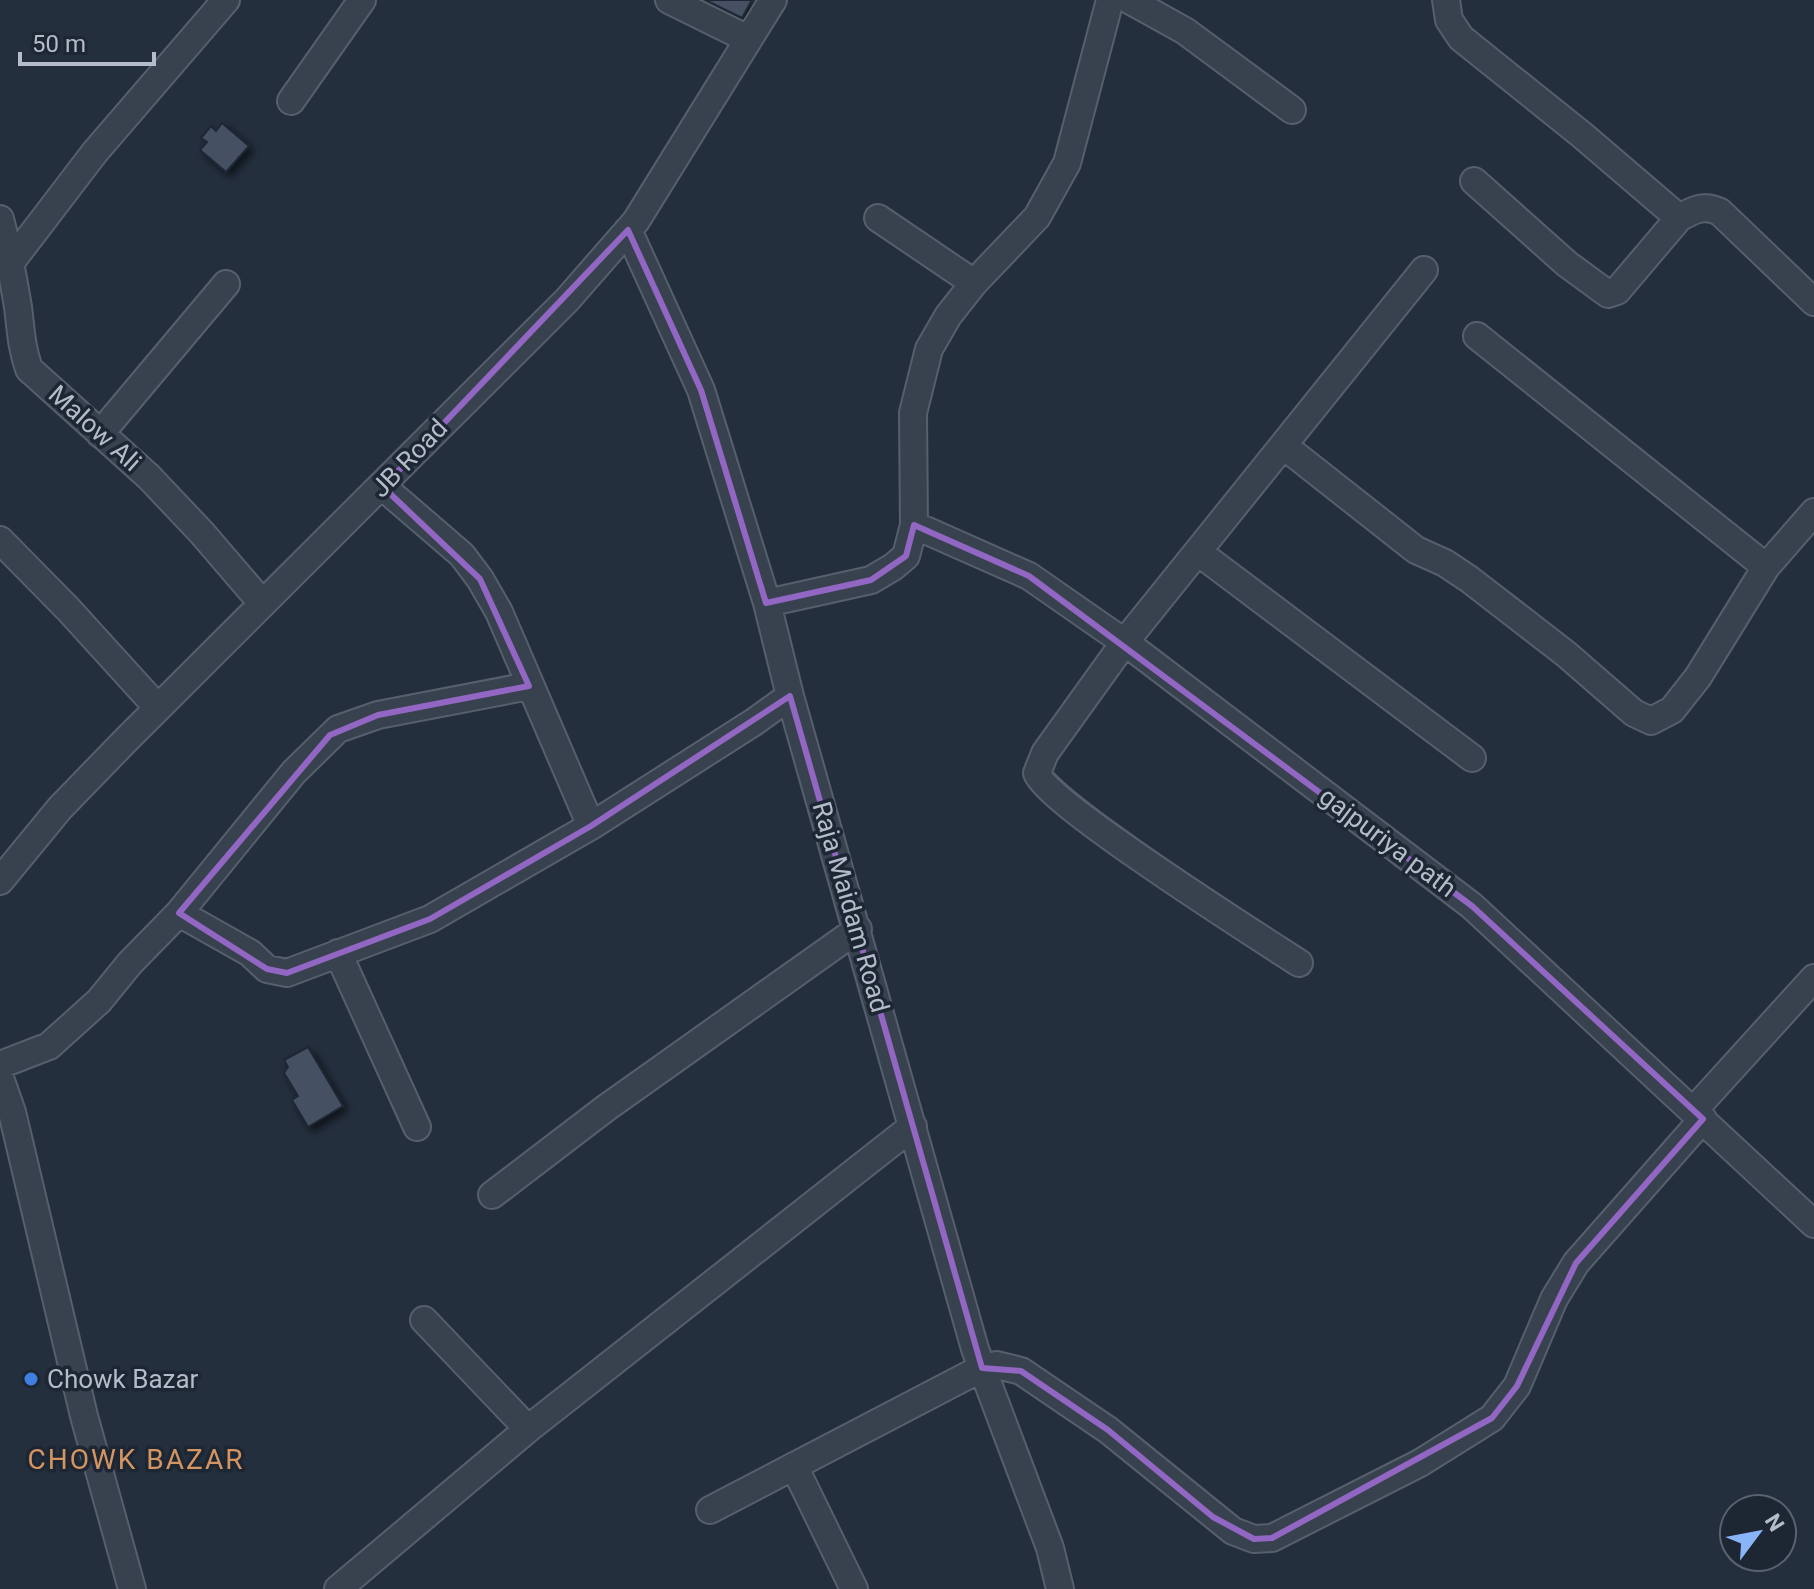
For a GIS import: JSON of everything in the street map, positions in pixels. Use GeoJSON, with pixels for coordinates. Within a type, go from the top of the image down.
{"type":"FeatureCollection","features":[{"type":"Feature","properties":{"kind":"street"},"geometry":{"type":"LineString","coordinates":[[11,262],[104,141],[226,0]]}},
{"type":"Feature","properties":{"kind":"street"},"geometry":{"type":"LineString","coordinates":[[291,101],[362,0]]}},
{"type":"Feature","properties":{"kind":"street"},"geometry":{"type":"LineString","coordinates":[[669,0],[748,39]]}},
{"type":"Feature","properties":{"kind":"street","name":"JB Road"},"geometry":{"type":"LineString","coordinates":[[0,881],[60,808],[567,300],[636,221],[773,0]]}},
{"type":"Feature","properties":{"kind":"street"},"geometry":{"type":"LineString","coordinates":[[767,603],[871,580],[906,556],[914,525],[913,413],[929,349],[948,316],[974,283],[1037,217],[1067,163],[1110,0]]}},
{"type":"Feature","properties":{"kind":"street"},"geometry":{"type":"LineString","coordinates":[[1129,0],[1185,31],[1292,110]]}},
{"type":"Feature","properties":{"kind":"street"},"geometry":{"type":"LineString","coordinates":[[1446,0],[1449,20],[1461,38],[1679,218]]}},
{"type":"Feature","properties":{"kind":"street"},"geometry":{"type":"LineString","coordinates":[[1474,181],[1567,264],[1608,294],[1617,291],[1679,218],[1696,209],[1713,209],[1720,212],[1814,302]]}},
{"type":"Feature","properties":{"kind":"street"},"geometry":{"type":"LineString","coordinates":[[878,218],[974,283]]}},
{"type":"Feature","properties":{"kind":"street","name":"Malow Ali"},"geometry":{"type":"LineString","coordinates":[[0,219],[11,262],[21,330],[10,353],[149,477],[262,603]]}},
{"type":"Feature","properties":{"kind":"street","name":"Raja Maidam Road"},"geometry":{"type":"LineString","coordinates":[[628,230],[701,390],[767,603],[790,696],[982,1368],[1050,1548],[1060,1589]]}},
{"type":"Feature","properties":{"kind":"street"},"geometry":{"type":"LineString","coordinates":[[1299,963],[1092,824],[1039,780],[1037,773],[1045,753],[1124,643],[1424,270]]}},
{"type":"Feature","properties":{"kind":"street"},"geometry":{"type":"LineString","coordinates":[[100,434],[226,284]]}},
{"type":"Feature","properties":{"kind":"street"},"geometry":{"type":"LineString","coordinates":[[1477,336],[1766,567]]}},
{"type":"Feature","properties":{"kind":"street"},"geometry":{"type":"LineString","coordinates":[[1284,446],[1416,550],[1445,563],[1469,579],[1566,654],[1634,713],[1651,721],[1672,710],[1698,677],[1766,567],[1814,512]]}},
{"type":"Feature","properties":{"kind":"street"},"geometry":{"type":"LineString","coordinates":[[383,487],[462,555],[480,579],[499,612],[591,826]]}},
{"type":"Feature","properties":{"kind":"street","name":"gajpuriya path"},"geometry":{"type":"LineString","coordinates":[[914,525],[1029,576],[1124,643],[1472,906],[1814,1224]]}},
{"type":"Feature","properties":{"kind":"street"},"geometry":{"type":"LineString","coordinates":[[0,540],[158,708]]}},
{"type":"Feature","properties":{"kind":"street"},"geometry":{"type":"LineString","coordinates":[[1198,552],[1472,758]]}},
{"type":"Feature","properties":{"kind":"street"},"geometry":{"type":"LineString","coordinates":[[0,1065],[49,1046],[99,1001],[130,963],[179,913],[294,772],[338,729],[378,715],[529,686]]}},
{"type":"Feature","properties":{"kind":"street"},"geometry":{"type":"LineString","coordinates":[[179,913],[241,948],[267,969],[287,973],[430,919],[591,826],[790,696]]}},
{"type":"Feature","properties":{"kind":"street"},"geometry":{"type":"LineString","coordinates":[[492,1195],[606,1108],[858,929]]}},
{"type":"Feature","properties":{"kind":"street"},"geometry":{"type":"LineString","coordinates":[[338,953],[417,1127]]}},
{"type":"Feature","properties":{"kind":"street"},"geometry":{"type":"LineString","coordinates":[[710,1510],[982,1368],[997,1365],[1021,1371],[1108,1430],[1233,1531],[1254,1539],[1272,1538],[1420,1463],[1492,1418],[1517,1386],[1554,1299],[1576,1263],[1814,978]]}},
{"type":"Feature","properties":{"kind":"street"},"geometry":{"type":"LineString","coordinates":[[0,1078],[12,1112],[84,1416],[132,1589]]}},
{"type":"Feature","properties":{"kind":"street"},"geometry":{"type":"LineString","coordinates":[[338,1589],[528,1429],[913,1126]]}},
{"type":"Feature","properties":{"kind":"street"},"geometry":{"type":"LineString","coordinates":[[424,1320],[528,1429]]}},
{"type":"Feature","properties":{"kind":"street"},"geometry":{"type":"LineString","coordinates":[[794,1466],[854,1589]]}},
{"type":"Feature","properties":{"kind":"highlighted area"},"geometry":{"type":"Polygon","coordinates":[[[628,230],[701,390],[766,603],[871,580],[906,556],[914,525],[1029,576],[1472,906],[1703,1119],[1576,1263],[1517,1386],[1492,1418],[1272,1538],[1254,1539],[1213,1517],[1108,1430],[1021,1371],[982,1368],[790,696],[591,826],[430,919],[287,973],[267,969],[179,913],[330,735],[378,715],[529,686],[480,579],[383,487],[628,230]]]}},
{"type":"Feature","properties":{"kind":"building"},"geometry":{"type":"Polygon","coordinates":[[[705,0],[752,0],[742,18],[705,0]]]}},
{"type":"Feature","properties":{"kind":"building"},"geometry":{"type":"Polygon","coordinates":[[[222,123],[249,146],[226,172],[200,150],[207,142],[201,138],[211,126],[216,131],[222,123]]]}},
{"type":"Feature","properties":{"kind":"building"},"geometry":{"type":"Polygon","coordinates":[[[308,1047],[343,1106],[308,1127],[292,1100],[298,1096],[284,1073],[288,1067],[284,1060],[308,1047]]]}},
{"type":"Feature","properties":{"kind":"place","name":"Chowk Bazar"},"geometry":{"type":"Point","coordinates":[31,1379]}},
{"type":"Feature","properties":{"kind":"district","name":"CHOWK BAZAR"},"geometry":{"type":"Point","coordinates":[136,1459]}}]}
